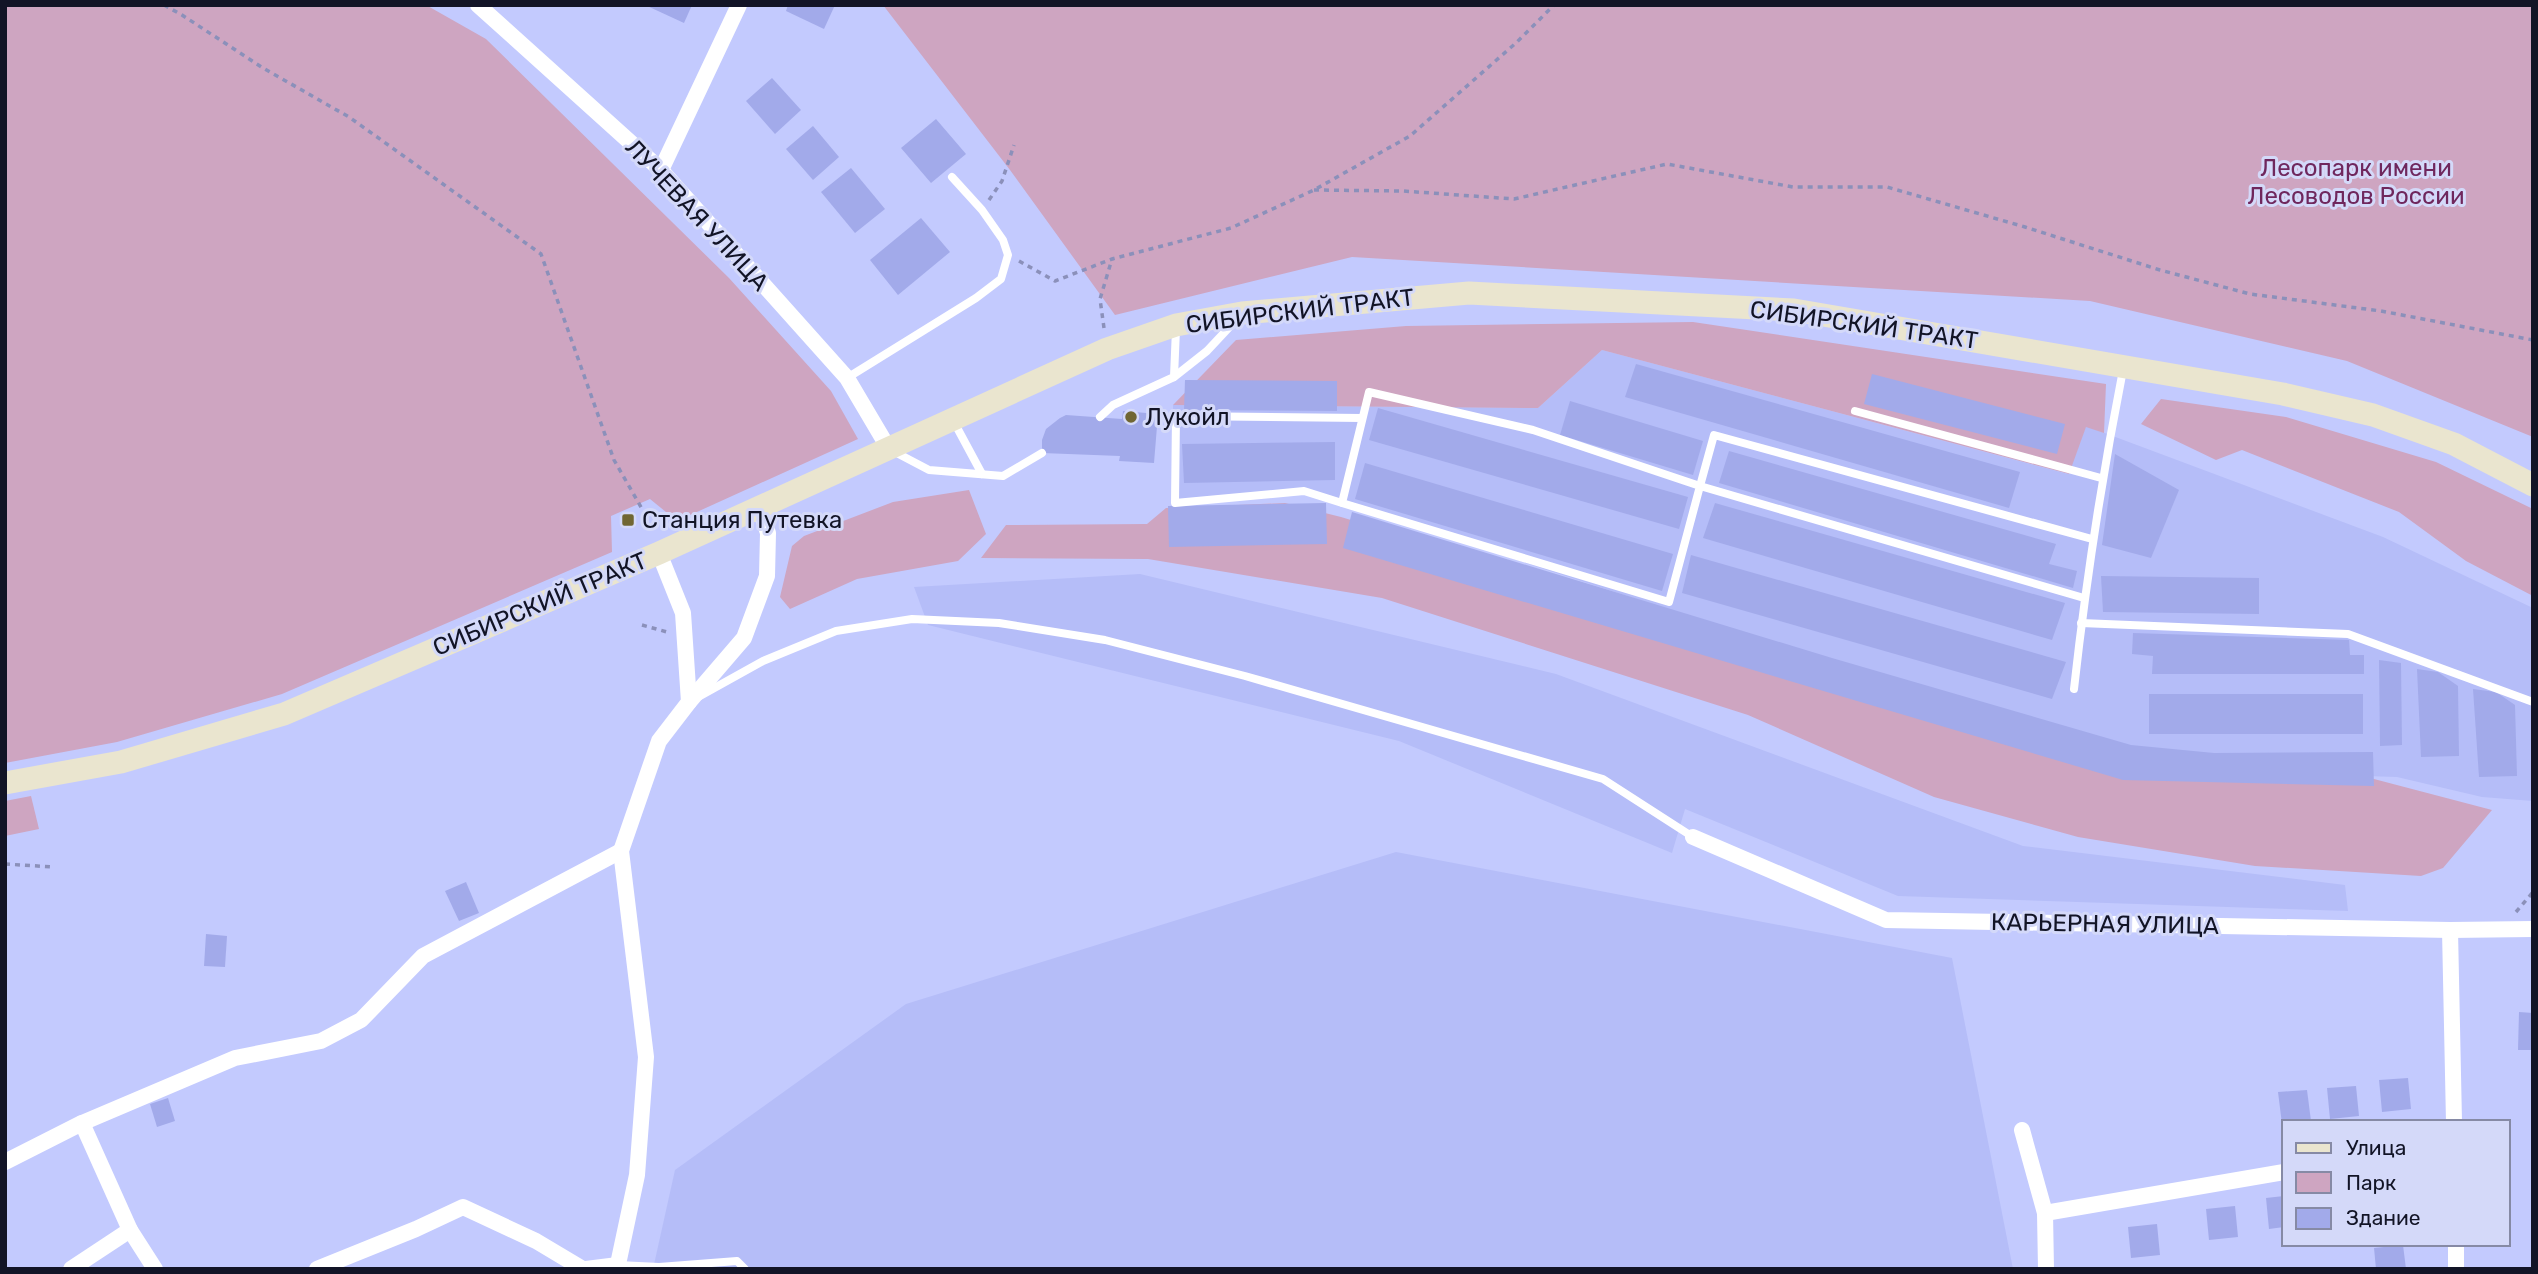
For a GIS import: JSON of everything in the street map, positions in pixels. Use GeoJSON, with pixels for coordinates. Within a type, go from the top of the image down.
{"type":"FeatureCollection","features":[{"type":"Feature","properties":{"kind":"main road","name":"СИБИРСКИЙ ТРАКТ"},"geometry":{"type":"LineString","coordinates":[[5,783],[121,762],[284,714],[659,553],[1107,349],[1176,325],[1242,313],[1469,293],[1794,310],[2283,394],[2373,415],[2454,444],[2533,485]]}},
{"type":"Feature","properties":{"kind":"street","name":"ЛУЧЕВАЯ УЛИЦА"},"geometry":{"type":"LineString","coordinates":[[478,5],[661,170],[847,378],[889,449]]}},
{"type":"Feature","properties":{"kind":"street"},"geometry":{"type":"LineString","coordinates":[[661,170],[739,5]]}},
{"type":"Feature","properties":{"kind":"street"},"geometry":{"type":"LineString","coordinates":[[317,1269],[463,1207],[536,1241],[585,1269],[618,1267],[637,1175],[646,1057],[621,851],[659,741],[744,638],[767,576],[768,533],[760,507]]}},
{"type":"Feature","properties":{"kind":"street"},"geometry":{"type":"LineString","coordinates":[[659,553],[683,613],[689,702]]}},
{"type":"Feature","properties":{"kind":"street","name":"КАРЬЕРНАЯ УЛИЦА"},"geometry":{"type":"LineString","coordinates":[[1693,837],[1886,919],[2450,930],[2533,929]]}},
{"type":"Feature","properties":{"kind":"street"},"geometry":{"type":"LineString","coordinates":[[5,1162],[82,1123],[235,1058],[321,1041],[361,1020],[422,956],[621,851]]}},
{"type":"Feature","properties":{"kind":"street"},"geometry":{"type":"LineString","coordinates":[[2450,930],[2454,1120]]}},
{"type":"Feature","properties":{"kind":"street"},"geometry":{"type":"LineString","coordinates":[[82,1123],[130,1230],[155,1269]]}},
{"type":"Feature","properties":{"kind":"street"},"geometry":{"type":"LineString","coordinates":[[2022,1130],[2045,1213],[2046,1269]]}},
{"type":"Feature","properties":{"kind":"street"},"geometry":{"type":"LineString","coordinates":[[2045,1213],[2282,1172]]}},
{"type":"Feature","properties":{"kind":"street"},"geometry":{"type":"LineString","coordinates":[[71,1269],[130,1230]]}},
{"type":"Feature","properties":{"kind":"street"},"geometry":{"type":"LineString","coordinates":[[2456,1246],[2456,1269]]}},
{"type":"Feature","properties":{"kind":"lane"},"geometry":{"type":"LineString","coordinates":[[847,378],[976,298],[1001,279],[1008,255],[1003,240],[982,210],[952,177]]}},
{"type":"Feature","properties":{"kind":"lane"},"geometry":{"type":"LineString","coordinates":[[1100,417],[1113,405],[1174,377],[1207,351],[1242,313]]}},
{"type":"Feature","properties":{"kind":"lane"},"geometry":{"type":"LineString","coordinates":[[1174,377],[1176,325]]}},
{"type":"Feature","properties":{"kind":"lane"},"geometry":{"type":"LineString","coordinates":[[2074,689],[2101,478],[2123,367]]}},
{"type":"Feature","properties":{"kind":"lane"},"geometry":{"type":"LineString","coordinates":[[1342,503],[1369,392],[1533,430],[1700,486],[2084,598]]}},
{"type":"Feature","properties":{"kind":"lane"},"geometry":{"type":"LineString","coordinates":[[1855,411],[2101,478]]}},
{"type":"Feature","properties":{"kind":"lane"},"geometry":{"type":"LineString","coordinates":[[1362,418],[1176,416],[1175,503],[1304,491],[1669,602],[1714,435],[2092,539]]}},
{"type":"Feature","properties":{"kind":"lane"},"geometry":{"type":"LineString","coordinates":[[952,419],[982,474]]}},
{"type":"Feature","properties":{"kind":"lane"},"geometry":{"type":"LineString","coordinates":[[889,449],[929,470],[1003,476],[1042,453]]}},
{"type":"Feature","properties":{"kind":"lane"},"geometry":{"type":"LineString","coordinates":[[689,702],[763,661],[836,631],[912,619],[999,623],[1105,640],[1259,680],[1602,779],[1693,837]]}},
{"type":"Feature","properties":{"kind":"lane"},"geometry":{"type":"LineString","coordinates":[[2081,624],[2348,634],[2533,702]]}},
{"type":"Feature","properties":{"kind":"lane"},"geometry":{"type":"LineString","coordinates":[[618,1267],[737,1261],[745,1269]]}},
{"type":"Feature","properties":{"kind":"path"},"geometry":{"type":"LineString","coordinates":[[164,5],[263,68],[349,117],[541,254],[614,460],[645,514]]}},
{"type":"Feature","properties":{"kind":"path"},"geometry":{"type":"LineString","coordinates":[[1008,255],[1055,281],[1112,259],[1231,228],[1314,190],[1409,136],[1517,42],[1554,5]]}},
{"type":"Feature","properties":{"kind":"path"},"geometry":{"type":"LineString","coordinates":[[982,210],[1002,181],[1014,145]]}},
{"type":"Feature","properties":{"kind":"path"},"geometry":{"type":"LineString","coordinates":[[1314,190],[1403,191],[1514,199],[1668,164],[1793,187],[1887,187],[2160,270],[2250,294],[2381,311],[2533,341]]}},
{"type":"Feature","properties":{"kind":"path"},"geometry":{"type":"LineString","coordinates":[[1107,349],[1100,299],[1112,259]]}},
{"type":"Feature","properties":{"kind":"path"},"geometry":{"type":"LineString","coordinates":[[642,625],[671,633],[685,643]]}},
{"type":"Feature","properties":{"kind":"path"},"geometry":{"type":"LineString","coordinates":[[5,864],[53,867]]}},
{"type":"Feature","properties":{"kind":"shaded area"},"geometry":{"type":"Polygon","coordinates":[[[1602,350],[2068,474],[2086,426],[2383,537],[2533,608],[2533,801],[2482,797],[2397,777],[2239,772],[2105,751],[1304,491],[1175,503],[1173,405],[1538,408],[1602,350]]]}},
{"type":"Feature","properties":{"kind":"shaded area"},"geometry":{"type":"Polygon","coordinates":[[[1140,574],[1556,674],[2023,846],[2345,885],[2348,911],[1898,896],[1685,809],[1672,853],[1399,741],[928,625],[914,587],[1140,574]]]}},
{"type":"Feature","properties":{"kind":"shaded area"},"geometry":{"type":"Polygon","coordinates":[[[1396,852],[1952,958],[2013,1269],[653,1269],[675,1170],[906,1004],[1396,852]]]}},
{"type":"Feature","properties":{"kind":"green space"},"geometry":{"type":"Polygon","coordinates":[[[5,5],[426,5],[486,39],[729,278],[831,391],[858,439],[677,521],[650,499],[611,516],[612,552],[282,694],[117,742],[5,763],[5,5]]]}},
{"type":"Feature","properties":{"kind":"green space","name":"Лесопарк имени Лесоводов России"},"geometry":{"type":"Polygon","coordinates":[[[883,5],[2533,5],[2533,437],[2347,361],[2090,301],[1352,257],[1115,315],[1010,170],[883,5]]]}},
{"type":"Feature","properties":{"kind":"green space"},"geometry":{"type":"Polygon","coordinates":[[[1693,322],[2106,384],[2104,433],[2086,427],[2069,474],[1602,350],[1538,408],[1173,405],[1236,340],[1406,326],[1693,322]]]}},
{"type":"Feature","properties":{"kind":"green space"},"geometry":{"type":"Polygon","coordinates":[[[2161,399],[2286,417],[2436,462],[2533,509],[2533,596],[2466,561],[2399,512],[2242,450],[2216,460],[2141,424],[2161,399]]]}},
{"type":"Feature","properties":{"kind":"green space"},"geometry":{"type":"Polygon","coordinates":[[[969,490],[986,534],[958,561],[857,579],[790,609],[780,597],[792,546],[804,536],[893,502],[969,490]]]}},
{"type":"Feature","properties":{"kind":"green space"},"geometry":{"type":"Polygon","coordinates":[[[1285,503],[1341,517],[2190,775],[2374,779],[2492,810],[2443,868],[2421,876],[2255,866],[2078,837],[1934,797],[1748,715],[1382,598],[1148,559],[981,558],[1006,525],[1147,524],[1166,508],[1285,503]]]}},
{"type":"Feature","properties":{"kind":"green space"},"geometry":{"type":"Polygon","coordinates":[[[31,796],[39,829],[5,836],[5,801],[31,796]]]}},
{"type":"Feature","properties":{"kind":"building"},"geometry":{"type":"Polygon","coordinates":[[[645,5],[692,5],[684,23],[645,5]]]}},
{"type":"Feature","properties":{"kind":"building"},"geometry":{"type":"Polygon","coordinates":[[[788,5],[835,5],[824,29],[786,11],[788,5]]]}},
{"type":"Feature","properties":{"kind":"building"},"geometry":{"type":"Polygon","coordinates":[[[772,78],[801,110],[775,134],[746,101],[772,78]]]}},
{"type":"Feature","properties":{"kind":"building"},"geometry":{"type":"Polygon","coordinates":[[[936,119],[966,154],[931,183],[901,148],[936,119]]]}},
{"type":"Feature","properties":{"kind":"building"},"geometry":{"type":"Polygon","coordinates":[[[813,126],[839,157],[813,180],[786,149],[813,126]]]}},
{"type":"Feature","properties":{"kind":"building"},"geometry":{"type":"Polygon","coordinates":[[[851,168],[885,209],[855,233],[821,192],[851,168]]]}},
{"type":"Feature","properties":{"kind":"building"},"geometry":{"type":"Polygon","coordinates":[[[921,218],[950,252],[898,295],[870,260],[921,218]]]}},
{"type":"Feature","properties":{"kind":"building"},"geometry":{"type":"Polygon","coordinates":[[[1636,364],[2020,472],[2009,508],[1625,397],[1636,364]]]}},
{"type":"Feature","properties":{"kind":"building"},"geometry":{"type":"Polygon","coordinates":[[[1872,374],[2065,424],[2057,454],[1864,404],[1872,374]]]}},
{"type":"Feature","properties":{"kind":"building"},"geometry":{"type":"Polygon","coordinates":[[[1185,380],[1337,381],[1337,411],[1184,410],[1185,380]]]}},
{"type":"Feature","properties":{"kind":"building"},"geometry":{"type":"Polygon","coordinates":[[[1570,401],[1703,441],[1693,475],[1560,435],[1570,401]]]}},
{"type":"Feature","properties":{"kind":"building"},"geometry":{"type":"Polygon","coordinates":[[[1378,408],[1688,497],[1679,529],[1369,440],[1378,408]]]}},
{"type":"Feature","properties":{"kind":"building"},"geometry":{"type":"Polygon","coordinates":[[[1123,411],[1158,414],[1154,463],[1119,461],[1120,456],[1042,453],[1042,440],[1046,429],[1060,418],[1066,415],[1122,419],[1123,411]]]}},
{"type":"Feature","properties":{"kind":"building"},"geometry":{"type":"Polygon","coordinates":[[[1335,442],[1335,480],[1184,483],[1182,444],[1335,442]]]}},
{"type":"Feature","properties":{"kind":"building"},"geometry":{"type":"Polygon","coordinates":[[[1729,451],[2056,544],[2049,564],[2077,571],[2073,588],[1719,483],[1729,451]]]}},
{"type":"Feature","properties":{"kind":"building"},"geometry":{"type":"Polygon","coordinates":[[[2115,454],[2179,490],[2151,558],[2102,545],[2115,454]]]}},
{"type":"Feature","properties":{"kind":"building"},"geometry":{"type":"Polygon","coordinates":[[[1365,463],[1673,554],[1662,591],[1355,499],[1365,463]]]}},
{"type":"Feature","properties":{"kind":"building"},"geometry":{"type":"Polygon","coordinates":[[[1326,503],[1327,544],[1169,547],[1168,506],[1326,503]]]}},
{"type":"Feature","properties":{"kind":"building"},"geometry":{"type":"Polygon","coordinates":[[[1715,503],[2065,603],[2052,640],[1703,538],[1715,503]]]}},
{"type":"Feature","properties":{"kind":"building"},"geometry":{"type":"Polygon","coordinates":[[[1352,512],[1832,658],[2131,745],[2214,753],[2373,752],[2374,786],[2123,780],[1343,548],[1352,512]]]}},
{"type":"Feature","properties":{"kind":"building"},"geometry":{"type":"Polygon","coordinates":[[[1691,555],[2066,662],[2052,699],[1682,593],[1691,555]]]}},
{"type":"Feature","properties":{"kind":"building"},"geometry":{"type":"Polygon","coordinates":[[[2101,576],[2259,578],[2259,614],[2103,612],[2101,576]]]}},
{"type":"Feature","properties":{"kind":"building"},"geometry":{"type":"Polygon","coordinates":[[[2133,633],[2349,640],[2350,655],[2364,655],[2364,674],[2152,674],[2153,656],[2132,654],[2133,633]]]}},
{"type":"Feature","properties":{"kind":"building"},"geometry":{"type":"Polygon","coordinates":[[[2379,660],[2401,663],[2402,745],[2380,746],[2379,660]]]}},
{"type":"Feature","properties":{"kind":"building"},"geometry":{"type":"Polygon","coordinates":[[[2417,669],[2438,672],[2458,686],[2459,756],[2421,757],[2417,669]]]}},
{"type":"Feature","properties":{"kind":"building"},"geometry":{"type":"Polygon","coordinates":[[[2473,689],[2496,692],[2515,705],[2517,776],[2479,777],[2473,689]]]}},
{"type":"Feature","properties":{"kind":"building"},"geometry":{"type":"Polygon","coordinates":[[[2149,694],[2363,694],[2363,734],[2149,734],[2149,694]]]}},
{"type":"Feature","properties":{"kind":"building"},"geometry":{"type":"Polygon","coordinates":[[[466,882],[479,913],[459,921],[445,891],[466,882]]]}},
{"type":"Feature","properties":{"kind":"building"},"geometry":{"type":"Polygon","coordinates":[[[206,934],[227,936],[225,967],[204,966],[206,934]]]}},
{"type":"Feature","properties":{"kind":"building"},"geometry":{"type":"Polygon","coordinates":[[[2519,1012],[2533,1013],[2533,1050],[2518,1050],[2519,1012]]]}},
{"type":"Feature","properties":{"kind":"building"},"geometry":{"type":"Polygon","coordinates":[[[2408,1078],[2411,1109],[2382,1112],[2379,1080],[2408,1078]]]}},
{"type":"Feature","properties":{"kind":"building"},"geometry":{"type":"Polygon","coordinates":[[[2356,1086],[2359,1116],[2330,1119],[2327,1088],[2356,1086]]]}},
{"type":"Feature","properties":{"kind":"building"},"geometry":{"type":"Polygon","coordinates":[[[2307,1090],[2311,1120],[2282,1120],[2282,1124],[2278,1092],[2307,1090]]]}},
{"type":"Feature","properties":{"kind":"building"},"geometry":{"type":"Polygon","coordinates":[[[168,1098],[175,1121],[157,1127],[150,1104],[168,1098]]]}},
{"type":"Feature","properties":{"kind":"building"},"geometry":{"type":"Polygon","coordinates":[[[2282,1196],[2282,1227],[2269,1229],[2266,1198],[2282,1196]]]}},
{"type":"Feature","properties":{"kind":"building"},"geometry":{"type":"Polygon","coordinates":[[[2235,1206],[2238,1237],[2209,1240],[2206,1209],[2235,1206]]]}},
{"type":"Feature","properties":{"kind":"building"},"geometry":{"type":"Polygon","coordinates":[[[2157,1224],[2160,1255],[2131,1258],[2128,1227],[2157,1224]]]}},
{"type":"Feature","properties":{"kind":"building"},"geometry":{"type":"Polygon","coordinates":[[[2403,1246],[2406,1269],[2376,1269],[2374,1248],[2403,1246]]]}},
{"type":"Feature","properties":{"kind":"place","name":"Лукойл"},"geometry":{"type":"Point","coordinates":[1131,417]}},
{"type":"Feature","properties":{"kind":"place","name":"Станция Путевка"},"geometry":{"type":"Point","coordinates":[628,520]}}]}
